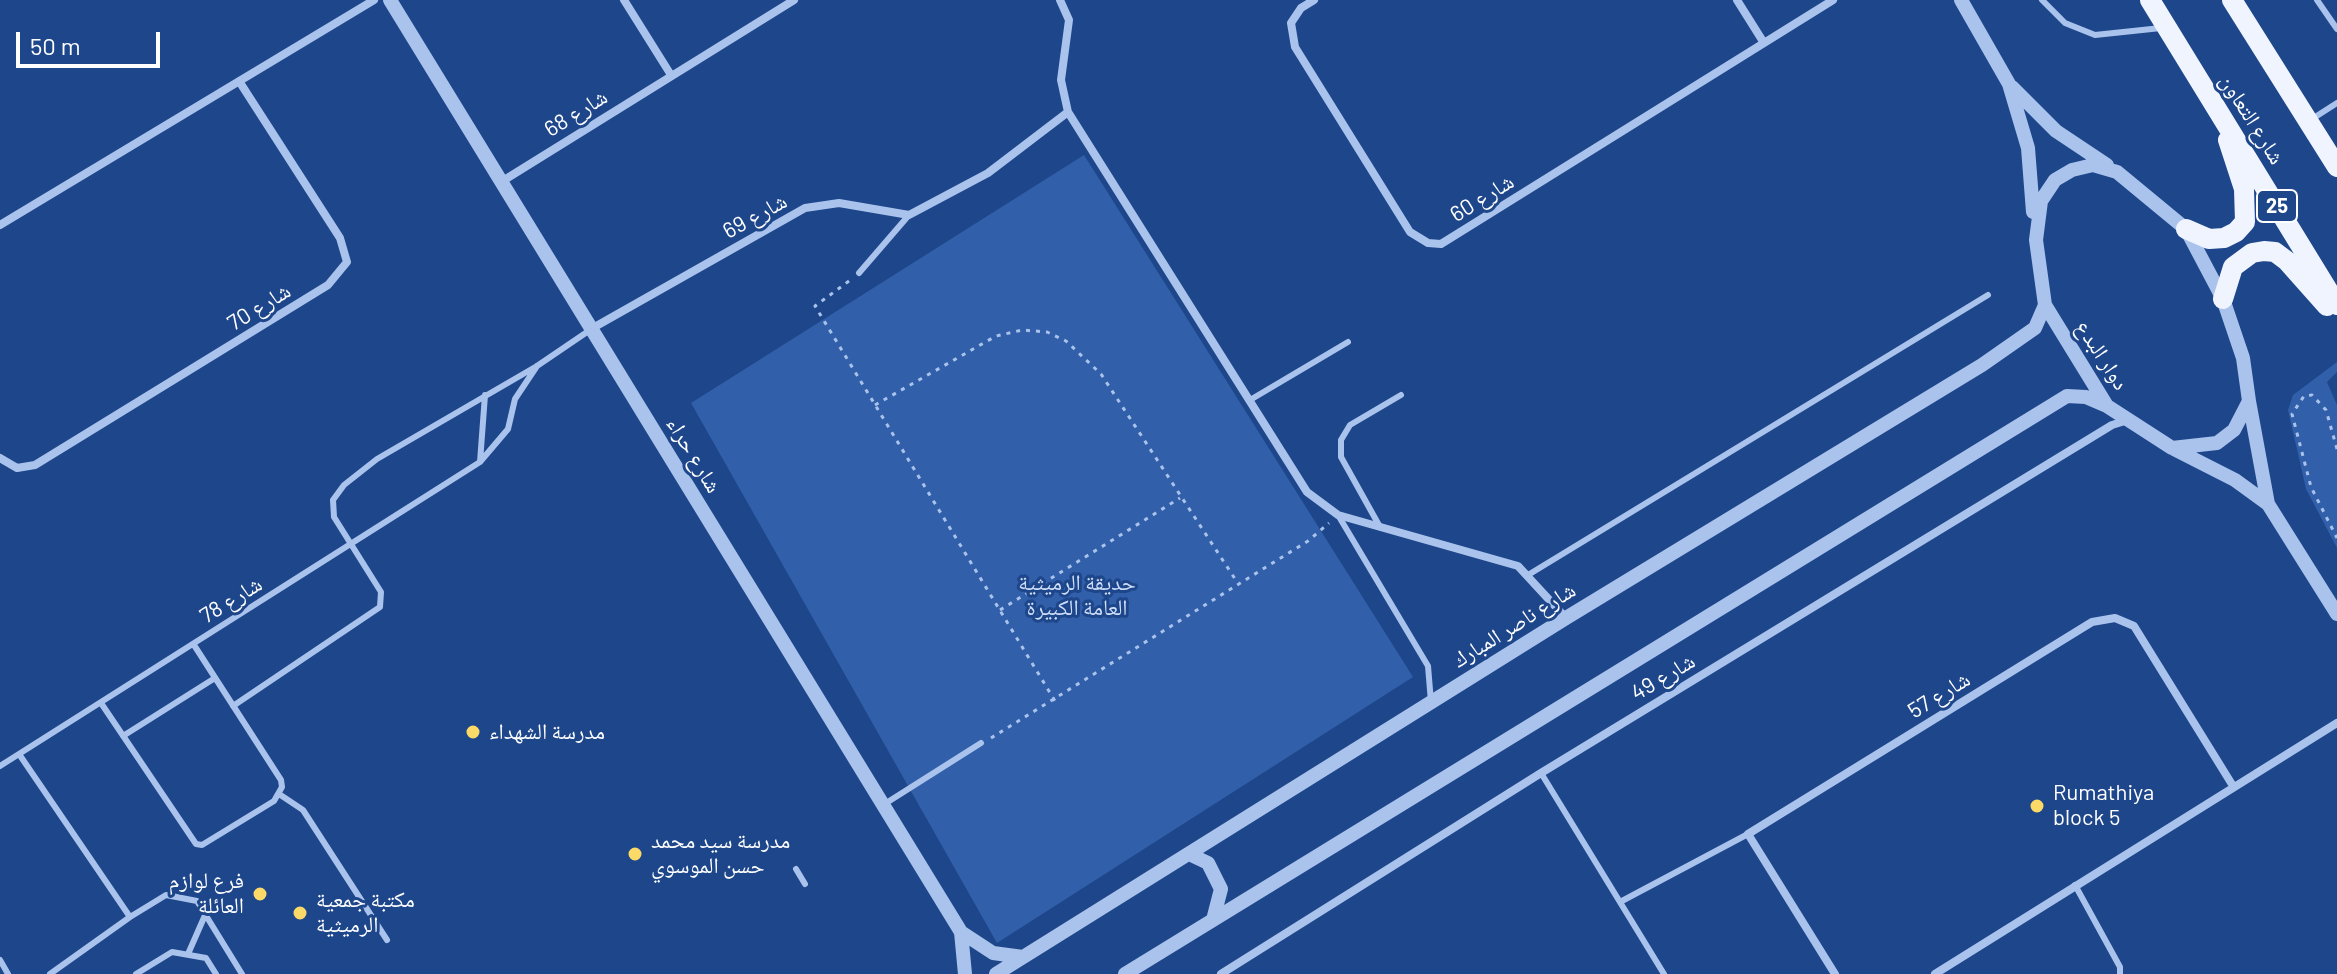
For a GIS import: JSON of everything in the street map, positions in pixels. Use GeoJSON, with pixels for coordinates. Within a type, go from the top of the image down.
{"type":"FeatureCollection","features":[{"type":"Feature","properties":{"kind":"main road","name":"شارع التعاون"},"geometry":{"type":"LineString","coordinates":[[2150,0],[2337,305]]}},
{"type":"Feature","properties":{"kind":"main road"},"geometry":{"type":"LineString","coordinates":[[2232,0],[2337,167]]}},
{"type":"Feature","properties":{"kind":"main road"},"geometry":{"type":"LineString","coordinates":[[2186,229],[2209,239],[2224,238],[2236,232],[2245,222],[2244,189],[2216,106]]}},
{"type":"Feature","properties":{"kind":"main road"},"geometry":{"type":"LineString","coordinates":[[2223,299],[2227,278],[2240,261],[2252,253],[2275,252],[2337,318]]}},
{"type":"Feature","properties":{"kind":"street"},"geometry":{"type":"LineString","coordinates":[[0,225],[374,0]]}},
{"type":"Feature","properties":{"kind":"street","name":"شارع حراء"},"geometry":{"type":"LineString","coordinates":[[390,0],[961,932],[993,953],[1023,957]]}},
{"type":"Feature","properties":{"kind":"street"},"geometry":{"type":"LineString","coordinates":[[624,0],[671,75]]}},
{"type":"Feature","properties":{"kind":"street","name":"شارع 68"},"geometry":{"type":"LineString","coordinates":[[501,182],[794,0]]}},
{"type":"Feature","properties":{"kind":"street"},"geometry":{"type":"LineString","coordinates":[[1060,0],[1069,20],[1061,80],[1068,112],[1307,492],[1338,515],[1505,561],[1528,575],[1566,618]]}},
{"type":"Feature","properties":{"kind":"street","name":"شارع 60"},"geometry":{"type":"LineString","coordinates":[[1314,0],[1301,8],[1291,23],[1295,47],[1410,232],[1428,243],[1441,244],[1833,0]]}},
{"type":"Feature","properties":{"kind":"street"},"geometry":{"type":"LineString","coordinates":[[1737,0],[1764,43]]}},
{"type":"Feature","properties":{"kind":"street"},"geometry":{"type":"LineString","coordinates":[[1961,0],[2009,84],[2028,148],[2036,240]]}},
{"type":"Feature","properties":{"kind":"street","name":"شارع 70"},"geometry":{"type":"LineString","coordinates":[[0,458],[17,468],[35,465],[328,285],[347,262],[340,238],[239,81]]}},
{"type":"Feature","properties":{"kind":"street"},"geometry":{"type":"LineString","coordinates":[[2009,84],[2056,131],[2117,172],[2186,229],[2223,299],[2243,358],[2268,504],[2337,614]]}},
{"type":"Feature","properties":{"kind":"street"},"geometry":{"type":"LineString","coordinates":[[909,215],[988,173],[1068,112]]}},
{"type":"Feature","properties":{"kind":"street","name":"دوار البدع"},"geometry":{"type":"LineString","coordinates":[[2117,172],[2093,165],[2072,170],[2055,180],[2041,201],[2036,240],[2045,305],[2107,406],[2172,448],[2235,480],[2268,504]]}},
{"type":"Feature","properties":{"kind":"street","name":"شارع 69"},"geometry":{"type":"LineString","coordinates":[[591,329],[805,208],[839,203],[909,215]]}},
{"type":"Feature","properties":{"kind":"street","name":"شارع ناصر المبارك"},"geometry":{"type":"LineString","coordinates":[[996,974],[1566,618],[1982,365],[2035,328],[2045,305]]}},
{"type":"Feature","properties":{"kind":"street"},"geometry":{"type":"LineString","coordinates":[[1125,974],[1214,916],[2067,396],[2086,397],[2107,406]]}},
{"type":"Feature","properties":{"kind":"street"},"geometry":{"type":"LineString","coordinates":[[2172,448],[2217,443],[2234,430],[2249,401]]}},
{"type":"Feature","properties":{"kind":"street","name":"شارع 49"},"geometry":{"type":"LineString","coordinates":[[1221,974],[1541,773],[2112,425],[2128,420]]}},
{"type":"Feature","properties":{"kind":"street","name":"شارع 57"},"geometry":{"type":"LineString","coordinates":[[1748,834],[2092,622],[2115,618],[2134,626],[2233,786]]}},
{"type":"Feature","properties":{"kind":"street"},"geometry":{"type":"LineString","coordinates":[[1935,974],[2337,723]]}},
{"type":"Feature","properties":{"kind":"street"},"geometry":{"type":"LineString","coordinates":[[1748,834],[1835,974]]}},
{"type":"Feature","properties":{"kind":"street"},"geometry":{"type":"LineString","coordinates":[[1189,854],[1208,863],[1221,889],[1214,916]]}},
{"type":"Feature","properties":{"kind":"street","name":"شارع حراء"},"geometry":{"type":"LineString","coordinates":[[961,932],[965,974]]}},
{"type":"Feature","properties":{"kind":"lane"},"geometry":{"type":"LineString","coordinates":[[2042,0],[2065,23],[2095,35],[2166,28]]}},
{"type":"Feature","properties":{"kind":"lane"},"geometry":{"type":"LineString","coordinates":[[2317,0],[2337,29]]}},
{"type":"Feature","properties":{"kind":"lane"},"geometry":{"type":"LineString","coordinates":[[2309,121],[2337,103]]}},
{"type":"Feature","properties":{"kind":"lane"},"geometry":{"type":"LineString","coordinates":[[859,273],[909,215]]}},
{"type":"Feature","properties":{"kind":"lane"},"geometry":{"type":"LineString","coordinates":[[1528,575],[1988,295]]}},
{"type":"Feature","properties":{"kind":"lane","name":"شارع 78"},"geometry":{"type":"LineString","coordinates":[[233,706],[380,607],[381,592],[334,517],[333,500],[344,485],[377,459],[537,366],[591,329]]}},
{"type":"Feature","properties":{"kind":"lane"},"geometry":{"type":"LineString","coordinates":[[1250,400],[1348,342]]}},
{"type":"Feature","properties":{"kind":"lane","name":"شارع 78"},"geometry":{"type":"LineString","coordinates":[[0,766],[480,462],[508,429],[515,399],[537,366]]}},
{"type":"Feature","properties":{"kind":"lane"},"geometry":{"type":"LineString","coordinates":[[480,462],[485,395]]}},
{"type":"Feature","properties":{"kind":"lane"},"geometry":{"type":"LineString","coordinates":[[1380,527],[1345,465],[1341,440],[1350,425],[1401,395]]}},
{"type":"Feature","properties":{"kind":"lane"},"geometry":{"type":"LineString","coordinates":[[1338,515],[1428,666],[1431,703]]}},
{"type":"Feature","properties":{"kind":"lane"},"geometry":{"type":"LineString","coordinates":[[101,703],[196,844],[214,838],[279,794],[281,780],[194,645]]}},
{"type":"Feature","properties":{"kind":"lane"},"geometry":{"type":"LineString","coordinates":[[123,736],[215,678]]}},
{"type":"Feature","properties":{"kind":"lane"},"geometry":{"type":"LineString","coordinates":[[883,805],[981,743]]}},
{"type":"Feature","properties":{"kind":"lane"},"geometry":{"type":"LineString","coordinates":[[19,754],[130,917]]}},
{"type":"Feature","properties":{"kind":"lane"},"geometry":{"type":"LineString","coordinates":[[1541,773],[1664,974]]}},
{"type":"Feature","properties":{"kind":"lane"},"geometry":{"type":"LineString","coordinates":[[279,794],[303,810],[387,940]]}},
{"type":"Feature","properties":{"kind":"lane"},"geometry":{"type":"LineString","coordinates":[[1620,902],[1748,834]]}},
{"type":"Feature","properties":{"kind":"lane"},"geometry":{"type":"LineString","coordinates":[[796,869],[805,884]]}},
{"type":"Feature","properties":{"kind":"lane"},"geometry":{"type":"LineString","coordinates":[[2075,885],[2120,967],[2120,974]]}},
{"type":"Feature","properties":{"kind":"lane"},"geometry":{"type":"LineString","coordinates":[[50,974],[166,895],[197,901],[242,974]]}},
{"type":"Feature","properties":{"kind":"lane"},"geometry":{"type":"LineString","coordinates":[[188,954],[206,913]]}},
{"type":"Feature","properties":{"kind":"lane"},"geometry":{"type":"LineString","coordinates":[[136,974],[172,952],[206,958],[216,974]]}},
{"type":"Feature","properties":{"kind":"lane"},"geometry":{"type":"LineString","coordinates":[[0,960],[8,974]]}},
{"type":"Feature","properties":{"kind":"path"},"geometry":{"type":"LineString","coordinates":[[859,273],[815,306],[1055,701]]}},
{"type":"Feature","properties":{"kind":"path"},"geometry":{"type":"LineString","coordinates":[[875,405],[996,336],[1022,330],[1047,332],[1084,354],[1101,374],[1239,585]]}},
{"type":"Feature","properties":{"kind":"path"},"geometry":{"type":"LineString","coordinates":[[2337,449],[2326,410],[2312,395],[2304,396],[2292,414],[2311,487],[2337,538]]}},
{"type":"Feature","properties":{"kind":"path"},"geometry":{"type":"LineString","coordinates":[[1000,610],[1181,497]]}},
{"type":"Feature","properties":{"kind":"path"},"geometry":{"type":"LineString","coordinates":[[981,743],[1055,701],[1308,541],[1338,515]]}},
{"type":"Feature","properties":{"kind":"green space","name":"حديقة الرميثية العامة الكبيرة"},"geometry":{"type":"Polygon","coordinates":[[[1084,155],[1413,677],[997,943],[691,403],[1084,155]]]}},
{"type":"Feature","properties":{"kind":"green space"},"geometry":{"type":"Polygon","coordinates":[[[2337,362],[2337,372],[2327,382],[2337,405],[2337,548],[2306,489],[2288,410],[2293,395],[2337,362]]]}},
{"type":"Feature","properties":{"kind":"place","name":"مدرسة الشهداء"},"geometry":{"type":"Point","coordinates":[473,732]}},
{"type":"Feature","properties":{"kind":"place","name":"Rumathiya block 5"},"geometry":{"type":"Point","coordinates":[2037,806]}},
{"type":"Feature","properties":{"kind":"place","name":"مدرسة سيد محمد حسن الموسوي"},"geometry":{"type":"Point","coordinates":[635,854]}},
{"type":"Feature","properties":{"kind":"place","name":"فرع لوازم العائلة"},"geometry":{"type":"Point","coordinates":[260,894]}},
{"type":"Feature","properties":{"kind":"place","name":"مكتبة جمعية الرميثية"},"geometry":{"type":"Point","coordinates":[300,913]}}]}
